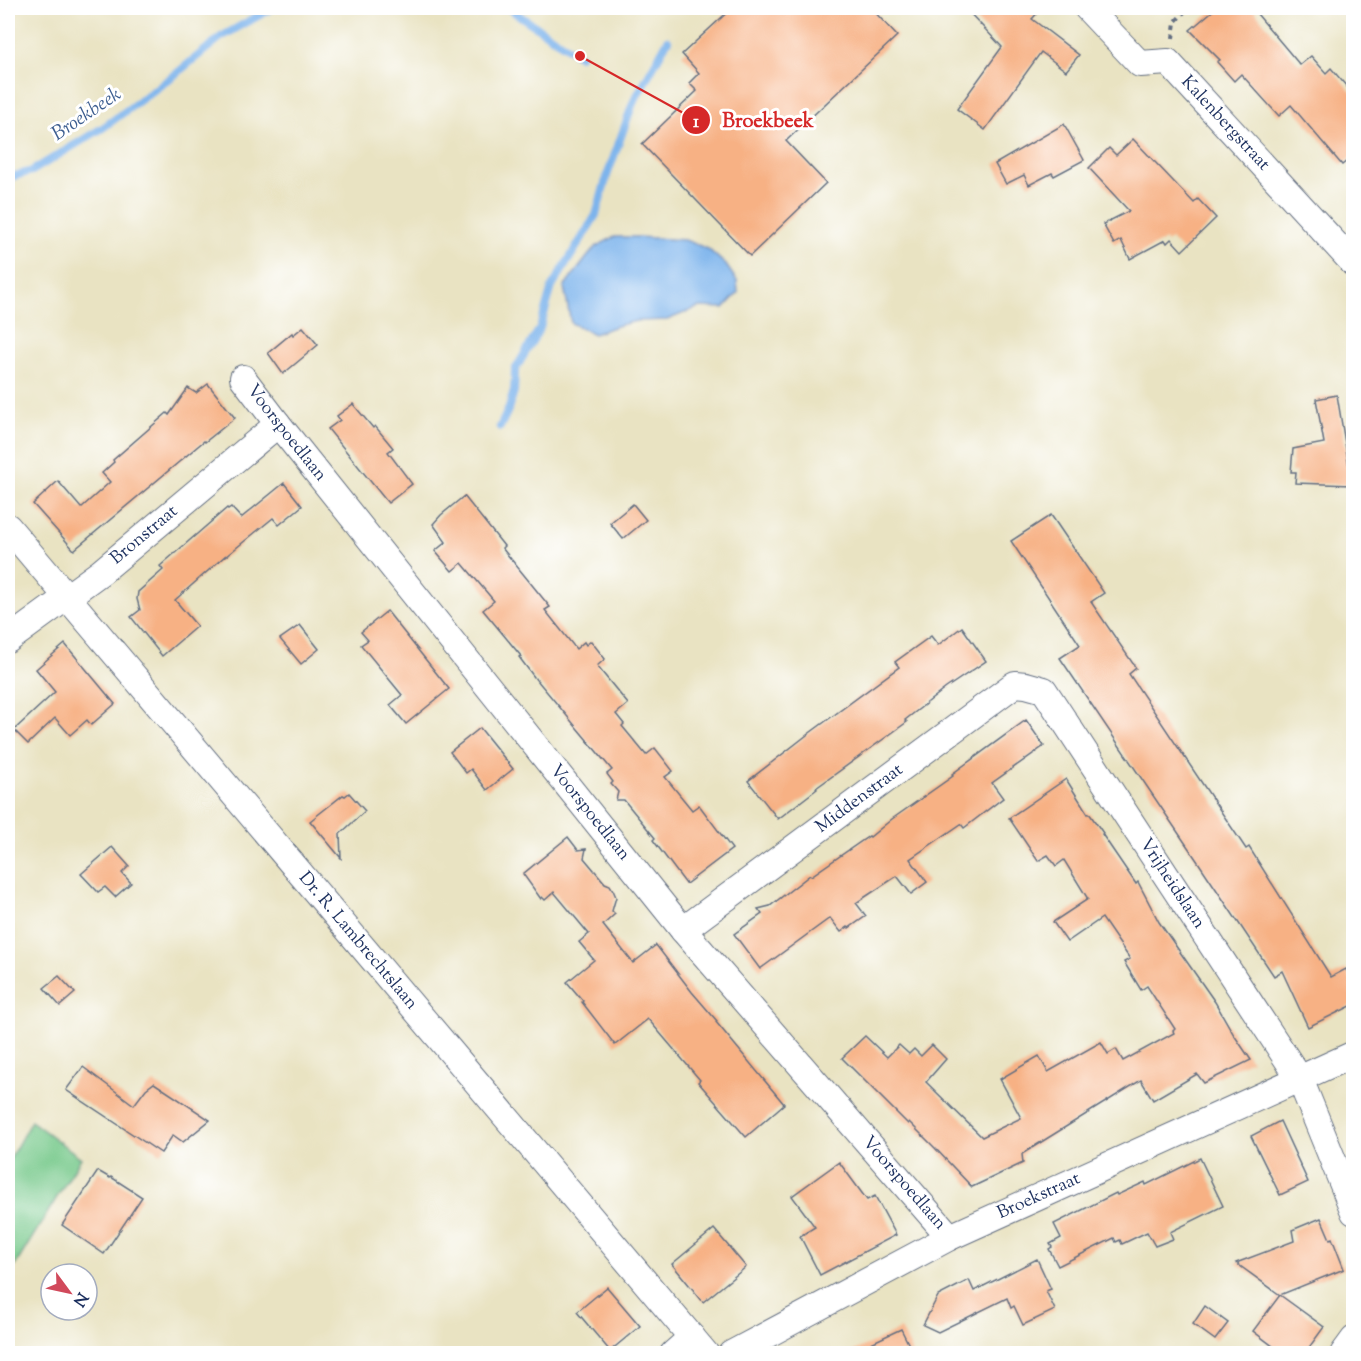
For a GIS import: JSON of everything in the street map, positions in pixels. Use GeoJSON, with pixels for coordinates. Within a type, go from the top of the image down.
{"type":"FeatureCollection","features":[{"type":"Feature","properties":{"kind":"street","name":"Kalenbergstraat"},"geometry":{"type":"LineString","coordinates":[[1087,8],[1140,64],[1168,62],[1353,264]]}},
{"type":"Feature","properties":{"kind":"street","name":"Voorspoedlaan"},"geometry":{"type":"LineString","coordinates":[[243,378],[683,930],[950,1237]]}},
{"type":"Feature","properties":{"kind":"street","name":"Bronstraat"},"geometry":{"type":"LineString","coordinates":[[8,640],[101,572],[278,424]]}},
{"type":"Feature","properties":{"kind":"street","name":"Dr. R. Lambrechtslaan"},"geometry":{"type":"LineString","coordinates":[[8,527],[699,1345]]}},
{"type":"Feature","properties":{"kind":"street","name":"Middenstraat"},"geometry":{"type":"LineString","coordinates":[[683,930],[1015,684],[1026,684],[1044,690]]}},
{"type":"Feature","properties":{"kind":"street","name":"Vrijheidslaan"},"geometry":{"type":"LineString","coordinates":[[1044,690],[1300,1079],[1353,1212]]}},
{"type":"Feature","properties":{"kind":"street","name":"Broekstraat"},"geometry":{"type":"LineString","coordinates":[[731,1353],[950,1237],[1353,1054]]}},
{"type":"Feature","properties":{"kind":"street"},"geometry":{"type":"LineString","coordinates":[[1343,1353],[1353,1339]]}},
{"type":"Feature","properties":{"kind":"street"},"geometry":{"type":"LineString","coordinates":[[673,1353],[699,1345]]}},
{"type":"Feature","properties":{"kind":"path"},"geometry":{"type":"LineString","coordinates":[[1168,62],[1175,22],[1188,8]]}},
{"type":"Feature","properties":{"kind":"green space"},"geometry":{"type":"Polygon","coordinates":[[[31,1121],[81,1158],[15,1266],[8,1262],[8,1162],[31,1121]]]}},
{"type":"Feature","properties":{"kind":"water"},"geometry":{"type":"Polygon","coordinates":[[[614,237],[685,240],[708,249],[726,265],[737,281],[738,293],[724,308],[699,307],[667,320],[636,321],[594,334],[571,323],[564,287],[595,247],[614,237]]]}},
{"type":"Feature","properties":{"kind":"building"},"geometry":{"type":"Polygon","coordinates":[[[732,8],[871,8],[897,36],[786,141],[826,183],[750,256],[642,144],[697,91],[689,83],[699,73],[682,54],[732,8]]]}},
{"type":"Feature","properties":{"kind":"building"},"geometry":{"type":"Polygon","coordinates":[[[965,8],[1042,8],[1032,19],[1079,55],[1066,71],[1041,52],[985,130],[957,109],[1002,47],[965,8]]]}},
{"type":"Feature","properties":{"kind":"building"},"geometry":{"type":"Polygon","coordinates":[[[1216,8],[1252,8],[1300,65],[1311,56],[1326,73],[1331,68],[1353,94],[1353,156],[1342,165],[1291,105],[1279,116],[1241,74],[1234,81],[1217,62],[1220,60],[1190,30],[1216,8]]]}},
{"type":"Feature","properties":{"kind":"building"},"geometry":{"type":"Polygon","coordinates":[[[1064,124],[1084,160],[1054,176],[1052,173],[1029,185],[1024,175],[1006,184],[995,164],[1064,124]]]}},
{"type":"Feature","properties":{"kind":"building"},"geometry":{"type":"Polygon","coordinates":[[[1133,139],[1194,203],[1198,199],[1216,218],[1182,251],[1171,239],[1167,243],[1165,240],[1130,259],[1121,240],[1114,244],[1103,224],[1129,211],[1089,168],[1109,148],[1116,155],[1133,139]]]}},
{"type":"Feature","properties":{"kind":"building"},"geometry":{"type":"Polygon","coordinates":[[[303,327],[318,345],[283,374],[268,353],[303,327]]]}},
{"type":"Feature","properties":{"kind":"building"},"geometry":{"type":"Polygon","coordinates":[[[208,384],[235,418],[204,441],[74,550],[33,504],[58,481],[81,508],[110,482],[102,473],[114,462],[113,460],[167,413],[169,415],[188,388],[196,393],[208,384]]]}},
{"type":"Feature","properties":{"kind":"building"},"geometry":{"type":"Polygon","coordinates":[[[1337,395],[1352,485],[1295,483],[1296,472],[1291,472],[1293,449],[1324,443],[1316,399],[1337,395]]]}},
{"type":"Feature","properties":{"kind":"building"},"geometry":{"type":"Polygon","coordinates":[[[353,404],[393,448],[388,452],[412,484],[388,503],[328,429],[340,420],[337,416],[353,404]]]}},
{"type":"Feature","properties":{"kind":"building"},"geometry":{"type":"Polygon","coordinates":[[[284,483],[302,506],[279,525],[273,518],[175,600],[197,626],[162,656],[131,617],[140,610],[138,592],[163,570],[160,566],[227,508],[231,507],[241,518],[284,483]]]}},
{"type":"Feature","properties":{"kind":"building"},"geometry":{"type":"Polygon","coordinates":[[[464,496],[504,546],[502,548],[550,607],[545,610],[576,649],[584,642],[586,645],[591,641],[605,659],[597,666],[628,704],[616,714],[624,724],[622,726],[646,755],[655,748],[673,771],[665,777],[692,810],[699,805],[732,849],[686,884],[653,840],[655,838],[624,800],[616,800],[618,792],[611,784],[613,782],[607,774],[612,770],[537,681],[519,657],[521,656],[483,610],[494,601],[462,563],[452,571],[435,551],[446,542],[433,524],[464,496]]]}},
{"type":"Feature","properties":{"kind":"building"},"geometry":{"type":"Polygon","coordinates":[[[633,504],[646,520],[623,539],[610,523],[633,504]]]}},
{"type":"Feature","properties":{"kind":"building"},"geometry":{"type":"Polygon","coordinates":[[[1051,515],[1104,593],[1091,602],[1136,668],[1129,674],[1246,849],[1249,847],[1331,977],[1346,969],[1353,984],[1353,1005],[1308,1027],[1282,971],[1274,976],[1060,658],[1080,645],[1011,541],[1051,515]]]}},
{"type":"Feature","properties":{"kind":"building"},"geometry":{"type":"Polygon","coordinates":[[[387,611],[449,689],[406,724],[390,705],[402,695],[361,645],[368,640],[361,632],[387,611]]]}},
{"type":"Feature","properties":{"kind":"building"},"geometry":{"type":"Polygon","coordinates":[[[300,625],[319,649],[301,664],[280,639],[300,625]]]}},
{"type":"Feature","properties":{"kind":"building"},"geometry":{"type":"Polygon","coordinates":[[[962,627],[986,661],[946,688],[905,720],[907,722],[816,788],[778,819],[748,781],[899,667],[895,662],[931,636],[938,645],[962,627]]]}},
{"type":"Feature","properties":{"kind":"building"},"geometry":{"type":"Polygon","coordinates":[[[65,644],[115,704],[91,725],[87,720],[70,735],[55,718],[28,744],[14,730],[55,692],[36,669],[65,644]]]}},
{"type":"Feature","properties":{"kind":"building"},"geometry":{"type":"Polygon","coordinates":[[[1026,720],[1044,746],[992,783],[1003,798],[964,828],[961,824],[910,859],[927,882],[911,894],[897,876],[856,903],[866,916],[849,928],[841,932],[830,918],[760,969],[734,934],[762,914],[758,909],[770,906],[810,875],[870,837],[1026,720]]]}},
{"type":"Feature","properties":{"kind":"building"},"geometry":{"type":"Polygon","coordinates":[[[480,728],[513,769],[487,790],[471,769],[466,773],[450,752],[480,728]]]}},
{"type":"Feature","properties":{"kind":"building"},"geometry":{"type":"Polygon","coordinates":[[[1066,779],[1136,884],[1138,882],[1159,922],[1215,1002],[1251,1060],[1204,1083],[1197,1074],[1153,1100],[1141,1080],[1022,1154],[1023,1163],[972,1187],[842,1058],[865,1036],[887,1057],[899,1045],[909,1054],[914,1049],[921,1056],[932,1045],[946,1059],[926,1082],[982,1137],[1021,1118],[1000,1079],[1039,1056],[1048,1072],[1101,1042],[1108,1054],[1116,1049],[1123,1061],[1174,1033],[1175,1029],[1147,986],[1141,990],[1124,962],[1130,959],[1102,918],[1067,942],[1053,922],[1088,899],[1064,860],[1056,866],[1048,855],[1038,861],[1009,818],[1066,779]]]}},
{"type":"Feature","properties":{"kind":"building"},"geometry":{"type":"Polygon","coordinates":[[[349,793],[365,811],[340,834],[341,858],[310,821],[343,795],[349,793]]]}},
{"type":"Feature","properties":{"kind":"building"},"geometry":{"type":"Polygon","coordinates":[[[568,837],[578,850],[586,849],[584,858],[613,890],[616,897],[612,911],[615,914],[603,925],[633,963],[656,945],[784,1104],[746,1137],[648,1019],[615,1045],[567,982],[594,960],[579,942],[589,934],[554,892],[545,900],[542,897],[541,899],[523,874],[568,837]]]}},
{"type":"Feature","properties":{"kind":"building"},"geometry":{"type":"Polygon","coordinates":[[[112,847],[129,866],[122,873],[131,883],[115,897],[105,887],[98,892],[81,874],[112,847]]]}},
{"type":"Feature","properties":{"kind":"building"},"geometry":{"type":"Polygon","coordinates":[[[59,976],[75,993],[60,1006],[44,988],[59,976]]]}},
{"type":"Feature","properties":{"kind":"building"},"geometry":{"type":"Polygon","coordinates":[[[83,1067],[134,1105],[146,1089],[154,1083],[210,1120],[183,1142],[173,1135],[161,1153],[66,1090],[83,1067]]]}},
{"type":"Feature","properties":{"kind":"building"},"geometry":{"type":"Polygon","coordinates":[[[1280,1121],[1308,1182],[1280,1195],[1251,1136],[1280,1121]]]}},
{"type":"Feature","properties":{"kind":"building"},"geometry":{"type":"Polygon","coordinates":[[[1200,1158],[1223,1206],[1170,1232],[1173,1239],[1155,1246],[1147,1232],[1122,1244],[1120,1240],[1116,1242],[1114,1238],[1058,1266],[1049,1249],[1052,1247],[1050,1244],[1061,1238],[1054,1224],[1116,1193],[1117,1195],[1145,1182],[1146,1185],[1200,1158]]]}},
{"type":"Feature","properties":{"kind":"building"},"geometry":{"type":"Polygon","coordinates":[[[839,1162],[867,1200],[875,1196],[896,1235],[820,1275],[800,1236],[815,1227],[792,1196],[839,1162]]]}},
{"type":"Feature","properties":{"kind":"building"},"geometry":{"type":"Polygon","coordinates":[[[98,1171],[142,1197],[104,1254],[62,1225],[98,1171]]]}},
{"type":"Feature","properties":{"kind":"building"},"geometry":{"type":"Polygon","coordinates":[[[1321,1218],[1330,1239],[1332,1238],[1344,1269],[1280,1295],[1236,1263],[1294,1241],[1292,1230],[1321,1218]]]}},
{"type":"Feature","properties":{"kind":"building"},"geometry":{"type":"Polygon","coordinates":[[[714,1229],[746,1267],[703,1302],[672,1264],[714,1229]]]}},
{"type":"Feature","properties":{"kind":"building"},"geometry":{"type":"Polygon","coordinates":[[[1037,1259],[1051,1289],[1046,1291],[1055,1310],[1023,1325],[1014,1306],[1011,1308],[1007,1298],[938,1332],[923,1325],[938,1296],[969,1280],[974,1291],[1037,1259]]]}},
{"type":"Feature","properties":{"kind":"building"},"geometry":{"type":"Polygon","coordinates":[[[607,1287],[640,1326],[610,1351],[577,1312],[607,1287]]]}},
{"type":"Feature","properties":{"kind":"building"},"geometry":{"type":"Polygon","coordinates":[[[1280,1295],[1324,1327],[1305,1353],[1282,1353],[1253,1331],[1280,1295]]]}},
{"type":"Feature","properties":{"kind":"building"},"geometry":{"type":"Polygon","coordinates":[[[1205,1306],[1228,1323],[1215,1340],[1193,1324],[1205,1306]]]}},
{"type":"Feature","properties":{"kind":"building"},"geometry":{"type":"Polygon","coordinates":[[[901,1329],[913,1353],[850,1353],[901,1329]]]}},
{"type":"Feature","properties":{"kind":"waterway","name":"Broekbeek"},"geometry":{"type":"LineString","coordinates":[[8,26],[12,8]]}},
{"type":"Feature","properties":{"kind":"waterway","name":"Broekbeek"},"geometry":{"type":"LineString","coordinates":[[8,171],[11,177],[32,171],[104,127],[221,37],[272,8]]}},
{"type":"Feature","properties":{"kind":"waterway","name":"Broekbeek"},"geometry":{"type":"LineString","coordinates":[[508,8],[580,56]]}},
{"type":"Feature","properties":{"kind":"waterway","name":"Broekbeek"},"geometry":{"type":"LineString","coordinates":[[500,427],[514,391],[515,370],[540,328],[552,287],[596,215],[633,103],[668,40]]}},
{"type":"Feature","properties":{"kind":"place","name":"Broekbeek"},"geometry":{"type":"Point","coordinates":[580,56]}}]}
